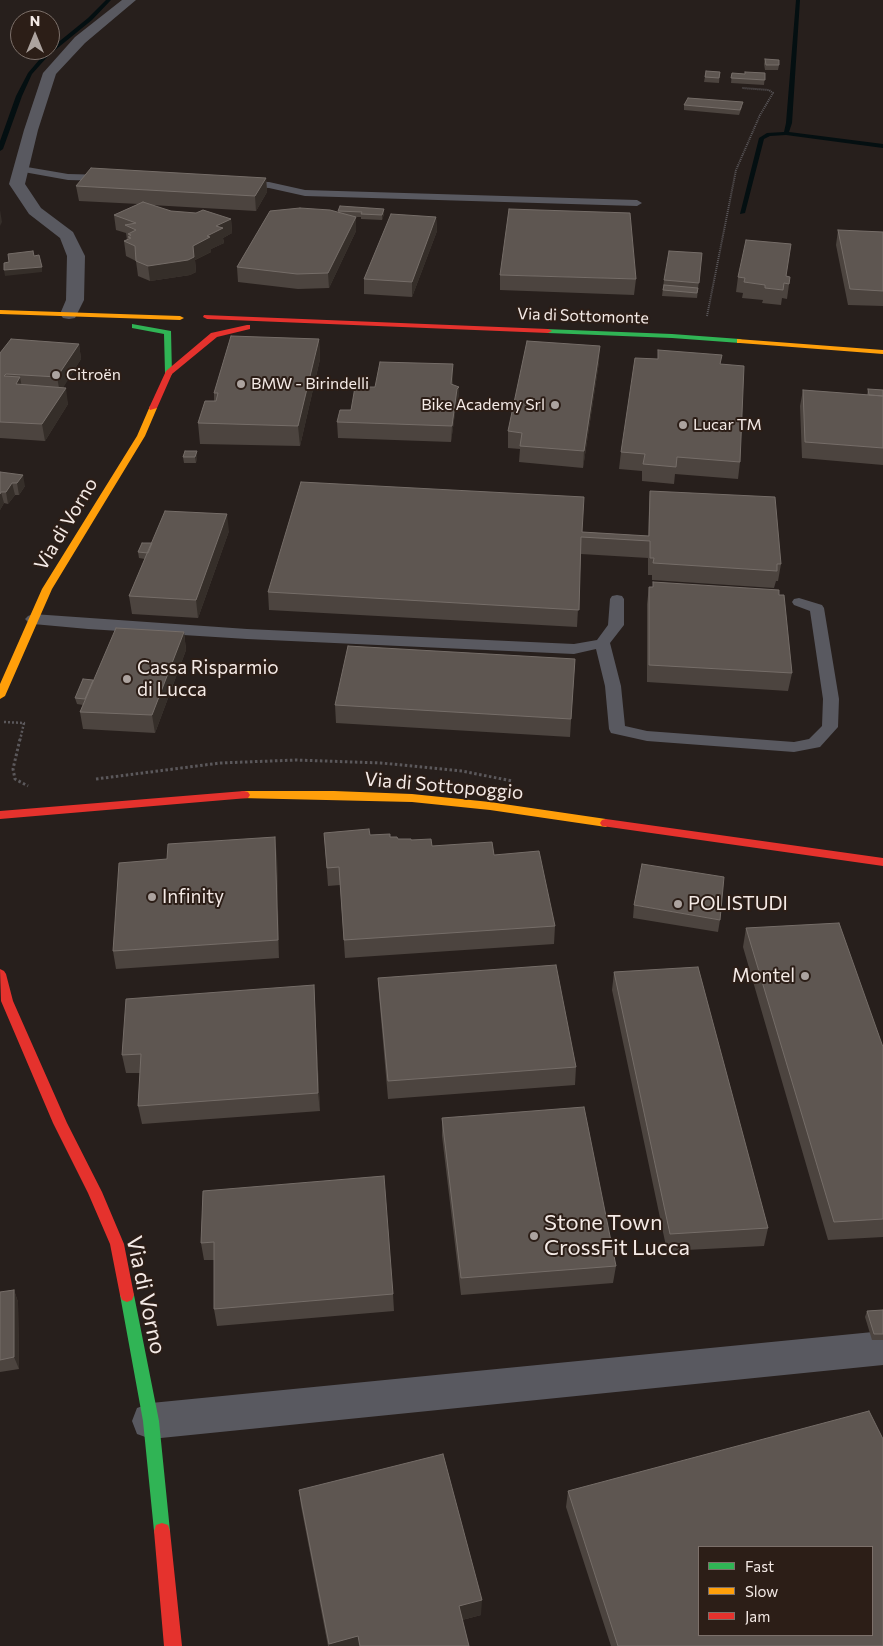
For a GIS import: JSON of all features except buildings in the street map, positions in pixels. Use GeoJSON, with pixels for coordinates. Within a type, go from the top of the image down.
{"type":"FeatureCollection","features":[{"type":"Feature","properties":{"kind":"street"},"geometry":{"type":"LineString","coordinates":[[69,314],[75,300],[76,256],[67,236],[34,211],[17,184],[50,73],[80,40],[130,0]]}},
{"type":"Feature","properties":{"kind":"street","name":"Via di Sottomonte"},"geometry":{"type":"LineString","coordinates":[[0,312],[194,317],[703,339],[883,352]]}},
{"type":"Feature","properties":{"kind":"street","name":"Via di Sottomonte"},"geometry":{"type":"LineString","coordinates":[[90,315],[168,333],[184,340],[206,338],[244,327],[281,322]]}},
{"type":"Feature","properties":{"kind":"street"},"geometry":{"type":"LineString","coordinates":[[168,333],[168,325],[194,317],[218,323],[218,331],[214,335]]}},
{"type":"Feature","properties":{"kind":"street","name":"Via di Vorno"},"geometry":{"type":"LineString","coordinates":[[0,696],[47,589],[141,436],[169,373],[168,333]]}},
{"type":"Feature","properties":{"kind":"street","name":"Via di Vorno"},"geometry":{"type":"LineString","coordinates":[[169,373],[214,335]]}},
{"type":"Feature","properties":{"kind":"street","name":"Via di Sottopoggio"},"geometry":{"type":"LineString","coordinates":[[0,815],[256,794],[412,798],[490,806],[883,862]]}},
{"type":"Feature","properties":{"kind":"street","name":"Via di Vorno"},"geometry":{"type":"LineString","coordinates":[[0,974],[7,1001],[60,1123],[95,1192],[117,1244],[151,1421],[173,1646]]}},
{"type":"Feature","properties":{"kind":"street"},"geometry":{"type":"LineString","coordinates":[[151,1421],[883,1348]]}},
{"type":"Feature","properties":{"kind":"lane"},"geometry":{"type":"LineString","coordinates":[[21,169],[68,177],[116,179]]}},
{"type":"Feature","properties":{"kind":"lane"},"geometry":{"type":"LineString","coordinates":[[231,183],[269,185],[305,193],[637,203]]}},
{"type":"Feature","properties":{"kind":"lane"},"geometry":{"type":"LineString","coordinates":[[33,619],[247,634],[574,649],[602,643],[616,625],[617,599]]}},
{"type":"Feature","properties":{"kind":"lane"},"geometry":{"type":"LineString","coordinates":[[602,643],[613,686],[617,729],[647,736],[794,747],[814,742],[830,726],[831,708],[817,608],[799,602]]}},
{"type":"Feature","properties":{"kind":"path"},"geometry":{"type":"LineString","coordinates":[[703,339],[736,170],[760,115],[773,92],[742,88]]}},
{"type":"Feature","properties":{"kind":"path"},"geometry":{"type":"LineString","coordinates":[[0,722],[24,723],[13,769],[15,779],[27,786],[36,786]]}},
{"type":"Feature","properties":{"kind":"path"},"geometry":{"type":"LineString","coordinates":[[89,780],[220,763],[296,760],[381,763],[462,771],[514,781]]}},
{"type":"Feature","properties":{"kind":"waterway"},"geometry":{"type":"LineString","coordinates":[[0,149],[19,96],[30,74],[47,54],[90,19],[109,0]]}},
{"type":"Feature","properties":{"kind":"waterway"},"geometry":{"type":"LineString","coordinates":[[786,133],[789,123],[798,0]]}},
{"type":"Feature","properties":{"kind":"waterway"},"geometry":{"type":"LineString","coordinates":[[742,213],[762,138],[769,134],[786,133]]}},
{"type":"Feature","properties":{"kind":"waterway"},"geometry":{"type":"LineString","coordinates":[[786,133],[883,146]]}},
{"type":"Feature","properties":{"kind":"traffic: fast"},"geometry":{"type":"LineString","coordinates":[[135,326],[168,333],[169,373]]}},
{"type":"Feature","properties":{"kind":"traffic: fast"},"geometry":{"type":"LineString","coordinates":[[548,331],[740,341]]}},
{"type":"Feature","properties":{"kind":"traffic: fast"},"geometry":{"type":"LineString","coordinates":[[127,1295],[151,1421],[162,1531]]}},
{"type":"Feature","properties":{"kind":"traffic: slow"},"geometry":{"type":"LineString","coordinates":[[0,312],[180,318]]}},
{"type":"Feature","properties":{"kind":"traffic: slow"},"geometry":{"type":"LineString","coordinates":[[740,341],[883,352]]}},
{"type":"Feature","properties":{"kind":"traffic: slow"},"geometry":{"type":"LineString","coordinates":[[0,696],[47,589],[141,436],[153,408]]}},
{"type":"Feature","properties":{"kind":"traffic: slow"},"geometry":{"type":"LineString","coordinates":[[244,795],[334,795],[412,798],[490,806],[606,823]]}},
{"type":"Feature","properties":{"kind":"traffic: jam"},"geometry":{"type":"LineString","coordinates":[[207,317],[548,331]]}},
{"type":"Feature","properties":{"kind":"traffic: jam"},"geometry":{"type":"LineString","coordinates":[[153,408],[169,373],[214,335],[247,327]]}},
{"type":"Feature","properties":{"kind":"traffic: jam"},"geometry":{"type":"LineString","coordinates":[[0,815],[244,795]]}},
{"type":"Feature","properties":{"kind":"traffic: jam"},"geometry":{"type":"LineString","coordinates":[[606,823],[883,862]]}},
{"type":"Feature","properties":{"kind":"traffic: jam"},"geometry":{"type":"LineString","coordinates":[[0,974],[7,1001],[60,1123],[95,1192],[117,1244],[127,1295]]}},
{"type":"Feature","properties":{"kind":"traffic: jam"},"geometry":{"type":"LineString","coordinates":[[162,1531],[173,1646]]}},
{"type":"Feature","properties":{"kind":"place","name":"Citroën"},"geometry":{"type":"Point","coordinates":[56,375]}},
{"type":"Feature","properties":{"kind":"place","name":"BMW - Birindelli"},"geometry":{"type":"Point","coordinates":[241,384]}},
{"type":"Feature","properties":{"kind":"place","name":"Bike Academy Srl"},"geometry":{"type":"Point","coordinates":[555,405]}},
{"type":"Feature","properties":{"kind":"place","name":"Lucar TM"},"geometry":{"type":"Point","coordinates":[683,425]}},
{"type":"Feature","properties":{"kind":"place","name":"Cassa Risparmio di Lucca"},"geometry":{"type":"Point","coordinates":[127,679]}},
{"type":"Feature","properties":{"kind":"place","name":"Infinity"},"geometry":{"type":"Point","coordinates":[152,897]}},
{"type":"Feature","properties":{"kind":"place","name":"POLISTUDI"},"geometry":{"type":"Point","coordinates":[678,904]}},
{"type":"Feature","properties":{"kind":"place","name":"Montel"},"geometry":{"type":"Point","coordinates":[805,976]}},
{"type":"Feature","properties":{"kind":"place","name":"Stone Town CrossFit Lucca"},"geometry":{"type":"Point","coordinates":[534,1236]}}]}
